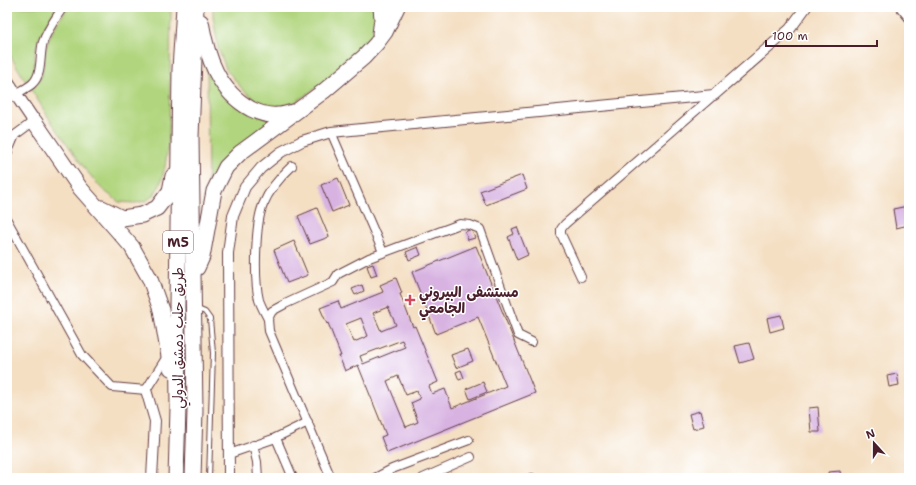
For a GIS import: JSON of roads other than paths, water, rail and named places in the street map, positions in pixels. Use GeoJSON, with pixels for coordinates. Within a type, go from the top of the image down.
{"type":"FeatureCollection","features":[{"type":"Feature","properties":{"kind":"highway","name":"طريق حلب دمشق الدولي"},"geometry":{"type":"LineString","coordinates":[[176,478],[178,408],[177,306],[180,69],[184,7]]}},
{"type":"Feature","properties":{"kind":"highway","name":"طريق حلب دمشق الدولي"},"geometry":{"type":"LineString","coordinates":[[193,478],[195,410],[192,137],[197,7]]}},
{"type":"Feature","properties":{"kind":"highway"},"geometry":{"type":"LineString","coordinates":[[197,7],[213,65],[218,76],[232,96],[245,106],[262,113],[278,115],[296,112]]}},
{"type":"Feature","properties":{"kind":"highway"},"geometry":{"type":"LineString","coordinates":[[376,44],[381,28],[381,7]]}},
{"type":"Feature","properties":{"kind":"highway"},"geometry":{"type":"LineString","coordinates":[[193,278],[202,257],[211,199],[221,176],[232,160],[338,80],[376,44],[385,32],[396,7]]}},
{"type":"Feature","properties":{"kind":"highway"},"geometry":{"type":"LineString","coordinates":[[34,121],[80,188],[132,247],[150,279],[161,310],[178,408]]}},
{"type":"Feature","properties":{"kind":"highway"},"geometry":{"type":"LineString","coordinates":[[95,205],[122,218],[142,215],[157,208],[170,191],[179,148]]}},
{"type":"Feature","properties":{"kind":"main road"},"geometry":{"type":"LineString","coordinates":[[7,80],[34,121]]}},
{"type":"Feature","properties":{"kind":"street"},"geometry":{"type":"LineString","coordinates":[[16,94],[33,83],[37,76],[43,41],[63,7]]}},
{"type":"Feature","properties":{"kind":"street"},"geometry":{"type":"LineString","coordinates":[[582,277],[561,234],[565,224],[790,29],[806,7]]}},
{"type":"Feature","properties":{"kind":"street"},"geometry":{"type":"LineString","coordinates":[[900,7],[909,18]]}},
{"type":"Feature","properties":{"kind":"street"},"geometry":{"type":"LineString","coordinates":[[229,478],[228,253],[233,216],[245,187],[261,168],[281,152],[302,141],[330,132],[714,95]]}},
{"type":"Feature","properties":{"kind":"street"},"geometry":{"type":"LineString","coordinates":[[7,154],[11,135],[34,121]]}},
{"type":"Feature","properties":{"kind":"street"},"geometry":{"type":"LineString","coordinates":[[330,132],[383,252]]}},
{"type":"Feature","properties":{"kind":"street"},"geometry":{"type":"LineString","coordinates":[[292,166],[282,176],[262,206],[255,264],[259,299],[268,320],[269,331],[331,478]]}},
{"type":"Feature","properties":{"kind":"street"},"geometry":{"type":"LineString","coordinates":[[7,220],[82,355],[112,387],[146,390]]}},
{"type":"Feature","properties":{"kind":"street"},"geometry":{"type":"LineString","coordinates":[[268,320],[272,311],[333,282],[338,274],[383,252],[460,224],[470,225],[480,229],[518,335],[532,342]]}},
{"type":"Feature","properties":{"kind":"street"},"geometry":{"type":"LineString","coordinates":[[152,478],[155,421],[146,390],[168,355]]}},
{"type":"Feature","properties":{"kind":"street"},"geometry":{"type":"LineString","coordinates":[[229,454],[276,438],[308,422]]}},
{"type":"Feature","properties":{"kind":"street"},"geometry":{"type":"LineString","coordinates":[[276,438],[293,478]]}},
{"type":"Feature","properties":{"kind":"street"},"geometry":{"type":"LineString","coordinates":[[375,478],[388,475],[469,440]]}},
{"type":"Feature","properties":{"kind":"street"},"geometry":{"type":"LineString","coordinates":[[253,446],[257,462],[258,478]]}},
{"type":"Feature","properties":{"kind":"street"},"geometry":{"type":"LineString","coordinates":[[423,478],[471,457]]}},
{"type":"Feature","properties":{"kind":"lane"},"geometry":{"type":"LineString","coordinates":[[194,307],[205,312],[211,323],[213,352],[209,478]]}},
{"type":"Feature","properties":{"kind":"place","name":"مستشفى البيروني الجامعي"},"geometry":{"type":"Point","coordinates":[410,300]}}]}
